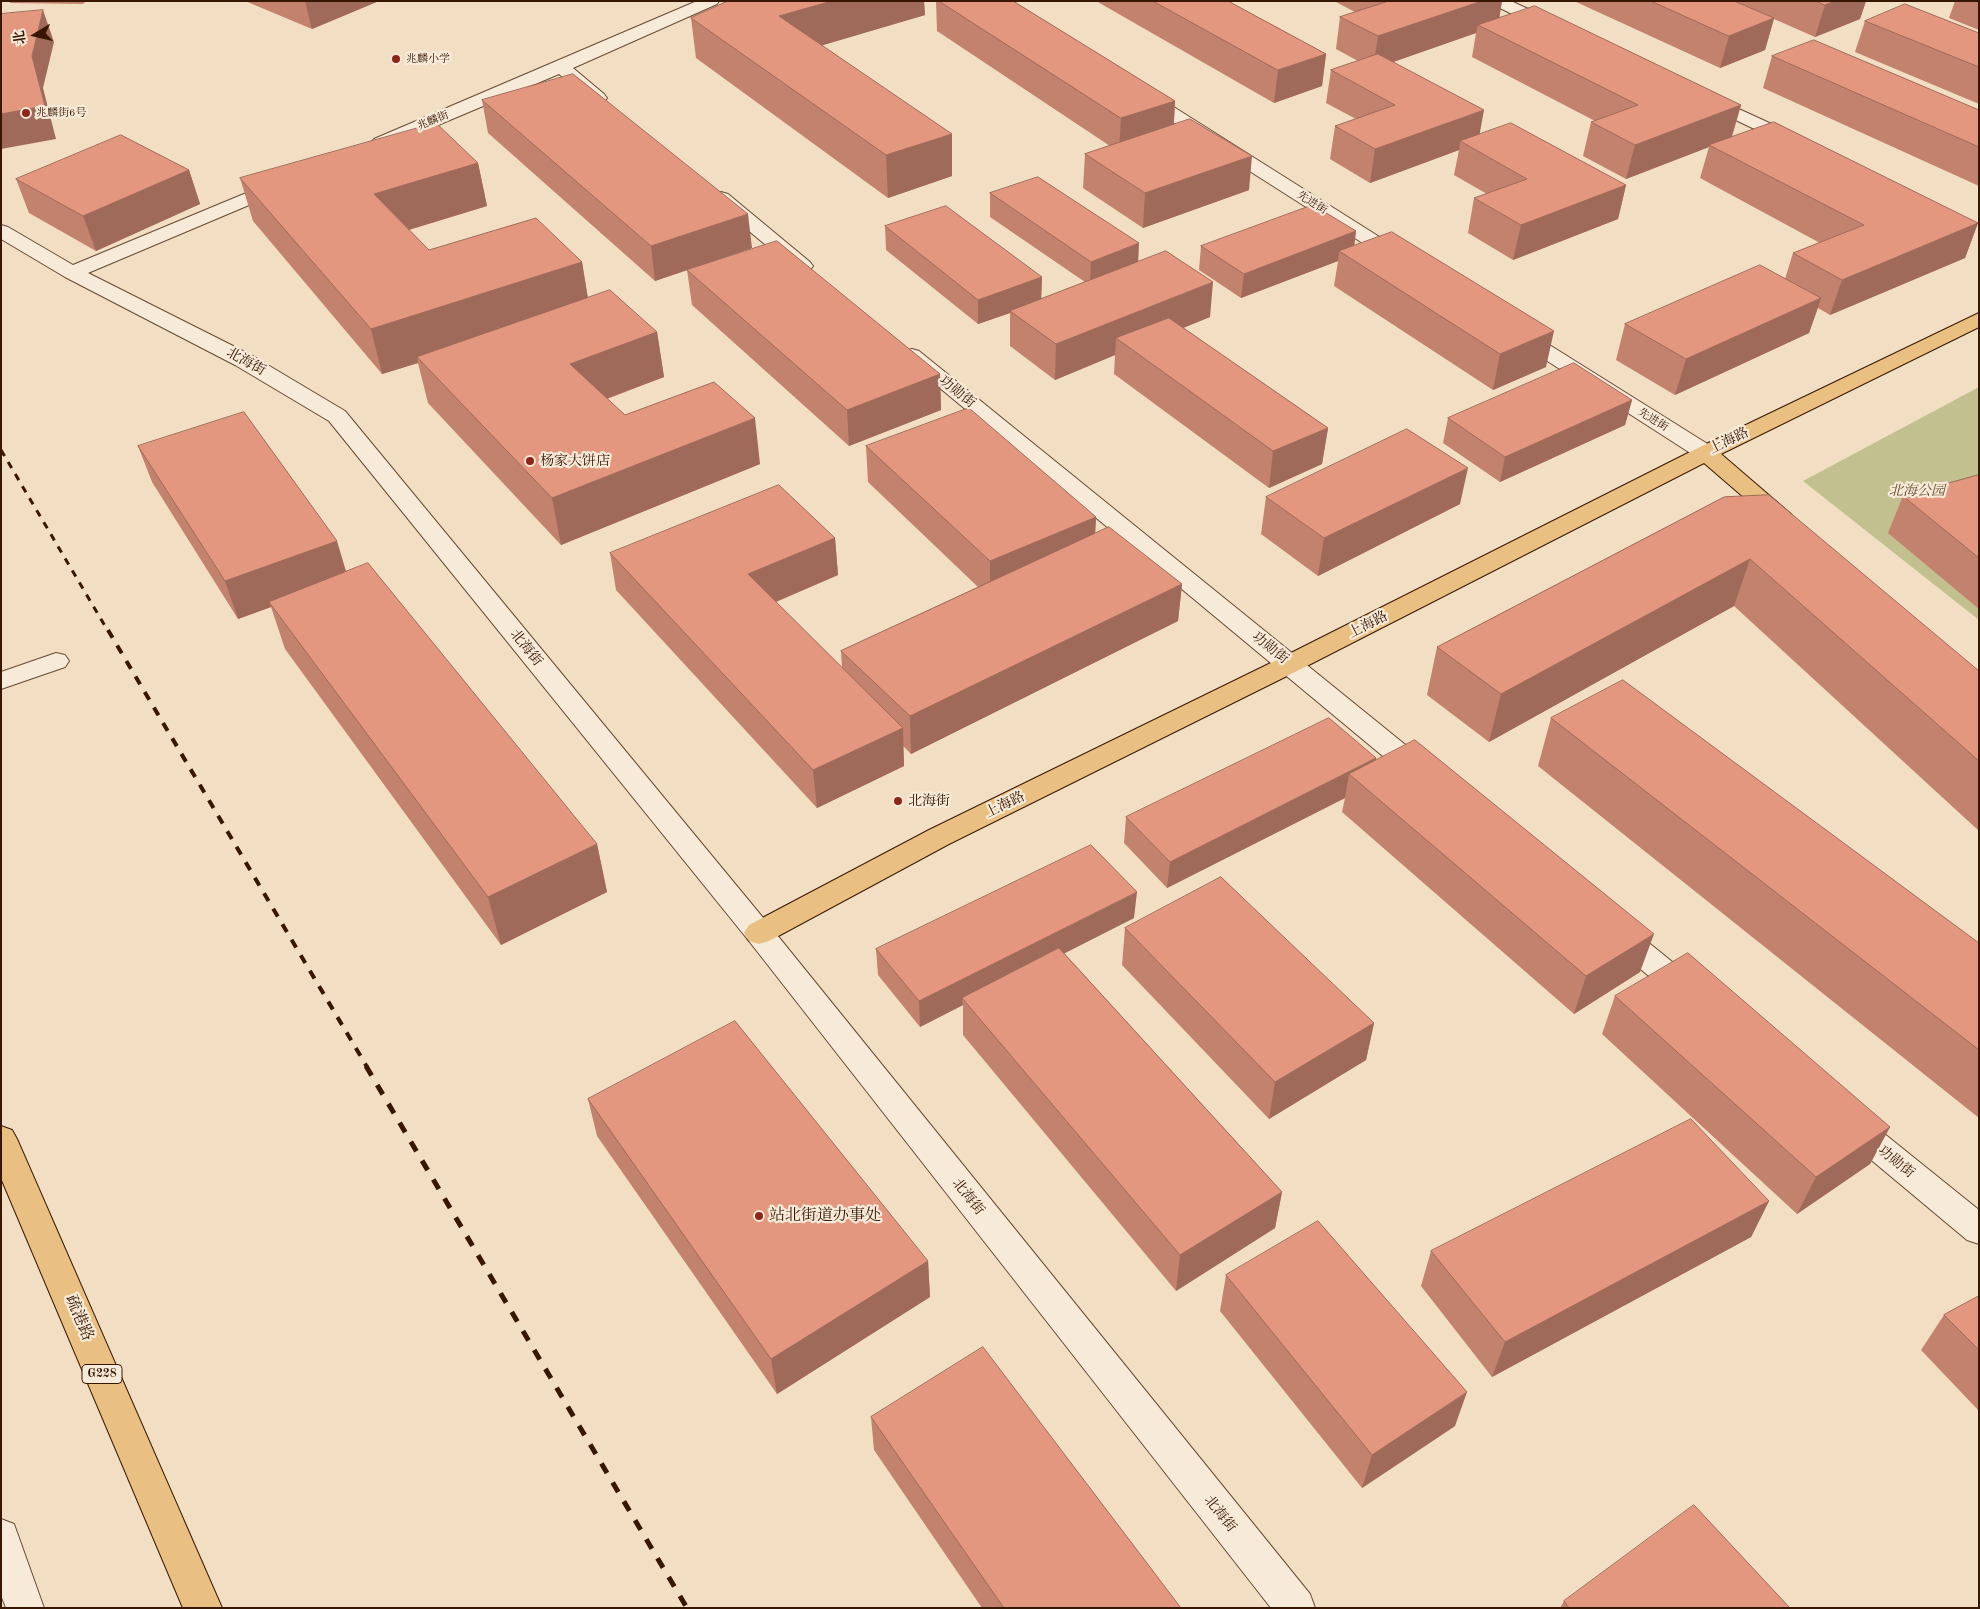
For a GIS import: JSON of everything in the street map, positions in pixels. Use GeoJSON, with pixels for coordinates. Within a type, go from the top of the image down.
{"type":"FeatureCollection","features":[{"type":"Feature","properties":{"kind":"main road","name":"上海路"},"geometry":{"type":"LineString","coordinates":[[758,933],[939,838],[1290,664],[1706,453],[1979,319]]}},
{"type":"Feature","properties":{"kind":"main road","name":"先进街"},"geometry":{"type":"LineString","coordinates":[[1706,453],[1804,537]]}},
{"type":"Feature","properties":{"kind":"main road","name":"疏港路"},"geometry":{"type":"LineString","coordinates":[[1,1139],[204,1608]]}},
{"type":"Feature","properties":{"kind":"street","name":"兆麟街"},"geometry":{"type":"LineString","coordinates":[[362,151],[711,1]]}},
{"type":"Feature","properties":{"kind":"street"},"geometry":{"type":"LineString","coordinates":[[1498,1],[1569,35]]}},
{"type":"Feature","properties":{"kind":"street"},"geometry":{"type":"LineString","coordinates":[[561,67],[615,111]]}},
{"type":"Feature","properties":{"kind":"street","name":"先进街"},"geometry":{"type":"LineString","coordinates":[[1129,86],[1413,267]]}},
{"type":"Feature","properties":{"kind":"street"},"geometry":{"type":"LineString","coordinates":[[1685,89],[1810,148]]}},
{"type":"Feature","properties":{"kind":"street"},"geometry":{"type":"LineString","coordinates":[[72,273],[298,178]]}},
{"type":"Feature","properties":{"kind":"street"},"geometry":{"type":"LineString","coordinates":[[707,187],[822,281]]}},
{"type":"Feature","properties":{"kind":"street","name":"北海街"},"geometry":{"type":"LineString","coordinates":[[1,231],[72,273],[243,360],[337,416],[758,933],[1296,1608]]}},
{"type":"Feature","properties":{"kind":"street","name":"先进街"},"geometry":{"type":"LineString","coordinates":[[1505,326],[1706,453]]}},
{"type":"Feature","properties":{"kind":"street","name":"功勋街"},"geometry":{"type":"LineString","coordinates":[[898,344],[1443,790]]}},
{"type":"Feature","properties":{"kind":"street"},"geometry":{"type":"LineString","coordinates":[[1,681],[56,661]]}},
{"type":"Feature","properties":{"kind":"street"},"geometry":{"type":"LineString","coordinates":[[1596,916],[1711,1010]]}},
{"type":"Feature","properties":{"kind":"street","name":"功勋街"},"geometry":{"type":"LineString","coordinates":[[1833,1110],[1979,1230]]}},
{"type":"Feature","properties":{"kind":"street"},"geometry":{"type":"LineString","coordinates":[[1,1537],[26,1608]]}},
{"type":"Feature","properties":{"kind":"green space","name":"北海公园"},"geometry":{"type":"Polygon","coordinates":[[[1979,387],[1979,620],[1803,481],[1979,387]]]}},
{"type":"Feature","properties":{"kind":"building"},"geometry":{"type":"Polygon","coordinates":[[[728,1],[832,1],[779,16],[952,134],[886,155],[691,18],[728,1]]]}},
{"type":"Feature","properties":{"kind":"building"},"geometry":{"type":"Polygon","coordinates":[[[939,1],[1013,1],[1175,101],[1121,118],[939,1]]]}},
{"type":"Feature","properties":{"kind":"building"},"geometry":{"type":"Polygon","coordinates":[[[1153,1],[1228,1],[1326,54],[1278,70],[1153,1]]]}},
{"type":"Feature","properties":{"kind":"building"},"geometry":{"type":"Polygon","coordinates":[[[1389,1],[1482,1],[1378,36],[1340,17],[1389,1]]]}},
{"type":"Feature","properties":{"kind":"building"},"geometry":{"type":"Polygon","coordinates":[[[1651,1],[1734,1],[1774,18],[1729,36],[1651,1]]]}},
{"type":"Feature","properties":{"kind":"building"},"geometry":{"type":"Polygon","coordinates":[[[1816,1],[1835,1],[1825,5],[1816,1]]]}},
{"type":"Feature","properties":{"kind":"building"},"geometry":{"type":"Polygon","coordinates":[[[1905,4],[1979,33],[1979,67],[1865,21],[1905,4]]]}},
{"type":"Feature","properties":{"kind":"building"},"geometry":{"type":"Polygon","coordinates":[[[1535,6],[1741,105],[1635,145],[1591,122],[1638,105],[1478,25],[1535,6]]]}},
{"type":"Feature","properties":{"kind":"building"},"geometry":{"type":"Polygon","coordinates":[[[43,10],[32,56],[45,106],[1,114],[1,14],[43,10]]]}},
{"type":"Feature","properties":{"kind":"building"},"geometry":{"type":"Polygon","coordinates":[[[1814,40],[1979,110],[1979,147],[1772,56],[1814,40]]]}},
{"type":"Feature","properties":{"kind":"building"},"geometry":{"type":"Polygon","coordinates":[[[1378,54],[1484,110],[1375,149],[1335,126],[1395,105],[1331,70],[1378,54]]]}},
{"type":"Feature","properties":{"kind":"building"},"geometry":{"type":"Polygon","coordinates":[[[573,74],[748,214],[651,246],[482,100],[573,74]]]}},
{"type":"Feature","properties":{"kind":"building"},"geometry":{"type":"Polygon","coordinates":[[[1190,119],[1252,156],[1145,193],[1085,154],[1190,119]]]}},
{"type":"Feature","properties":{"kind":"building"},"geometry":{"type":"Polygon","coordinates":[[[1774,122],[1978,223],[1842,280],[1793,253],[1864,225],[1709,145],[1774,122]]]}},
{"type":"Feature","properties":{"kind":"building"},"geometry":{"type":"Polygon","coordinates":[[[436,123],[478,163],[374,194],[429,250],[536,218],[582,262],[371,329],[240,178],[436,123]]]}},
{"type":"Feature","properties":{"kind":"building"},"geometry":{"type":"Polygon","coordinates":[[[1511,123],[1626,185],[1521,225],[1474,198],[1527,179],[1460,141],[1511,123]]]}},
{"type":"Feature","properties":{"kind":"building"},"geometry":{"type":"Polygon","coordinates":[[[121,135],[189,170],[83,216],[16,179],[121,135]]]}},
{"type":"Feature","properties":{"kind":"building"},"geometry":{"type":"Polygon","coordinates":[[[1038,177],[1139,243],[1091,262],[990,193],[1038,177]]]}},
{"type":"Feature","properties":{"kind":"building"},"geometry":{"type":"Polygon","coordinates":[[[1313,205],[1356,231],[1244,274],[1201,246],[1313,205]]]}},
{"type":"Feature","properties":{"kind":"building"},"geometry":{"type":"Polygon","coordinates":[[[946,206],[1042,277],[978,300],[885,226],[946,206]]]}},
{"type":"Feature","properties":{"kind":"building"},"geometry":{"type":"Polygon","coordinates":[[[1392,232],[1554,331],[1500,354],[1339,251],[1392,232]]]}},
{"type":"Feature","properties":{"kind":"building"},"geometry":{"type":"Polygon","coordinates":[[[777,241],[940,374],[847,410],[687,270],[777,241]]]}},
{"type":"Feature","properties":{"kind":"building"},"geometry":{"type":"Polygon","coordinates":[[[1166,251],[1213,282],[1056,344],[1010,311],[1166,251]]]}},
{"type":"Feature","properties":{"kind":"building"},"geometry":{"type":"Polygon","coordinates":[[[1760,265],[1821,298],[1686,359],[1625,324],[1760,265]]]}},
{"type":"Feature","properties":{"kind":"building"},"geometry":{"type":"Polygon","coordinates":[[[610,290],[657,332],[570,364],[625,415],[714,382],[755,418],[552,498],[417,357],[610,290]]]}},
{"type":"Feature","properties":{"kind":"building"},"geometry":{"type":"Polygon","coordinates":[[[1169,318],[1328,428],[1273,451],[1116,338],[1169,318]]]}},
{"type":"Feature","properties":{"kind":"building"},"geometry":{"type":"Polygon","coordinates":[[[1574,363],[1632,400],[1505,457],[1448,418],[1574,363]]]}},
{"type":"Feature","properties":{"kind":"building"},"geometry":{"type":"Polygon","coordinates":[[[969,408],[1096,517],[990,561],[866,446],[969,408]]]}},
{"type":"Feature","properties":{"kind":"building"},"geometry":{"type":"Polygon","coordinates":[[[244,412],[337,541],[225,581],[138,446],[244,412]]]}},
{"type":"Feature","properties":{"kind":"building"},"geometry":{"type":"Polygon","coordinates":[[[1407,429],[1468,468],[1324,538],[1266,497],[1407,429]]]}},
{"type":"Feature","properties":{"kind":"building"},"geometry":{"type":"Polygon","coordinates":[[[1979,475],[1979,558],[1903,496],[1979,475]]]}},
{"type":"Feature","properties":{"kind":"building"},"geometry":{"type":"Polygon","coordinates":[[[779,485],[835,538],[748,574],[903,728],[813,770],[610,553],[779,485]]]}},
{"type":"Feature","properties":{"kind":"building"},"geometry":{"type":"Polygon","coordinates":[[[1769,495],[1979,671],[1979,761],[1750,559],[1501,694],[1437,647],[1724,497],[1769,495]]]}},
{"type":"Feature","properties":{"kind":"building"},"geometry":{"type":"Polygon","coordinates":[[[1109,527],[1182,584],[910,716],[841,651],[1109,527]]]}},
{"type":"Feature","properties":{"kind":"building"},"geometry":{"type":"Polygon","coordinates":[[[368,563],[597,844],[488,897],[269,602],[368,563]]]}},
{"type":"Feature","properties":{"kind":"building"},"geometry":{"type":"Polygon","coordinates":[[[1623,680],[1979,943],[1979,1050],[1551,718],[1623,680]]]}},
{"type":"Feature","properties":{"kind":"building"},"geometry":{"type":"Polygon","coordinates":[[[1329,718],[1376,758],[1170,862],[1126,817],[1329,718]]]}},
{"type":"Feature","properties":{"kind":"building"},"geometry":{"type":"Polygon","coordinates":[[[1415,740],[1654,934],[1586,976],[1349,774],[1415,740]]]}},
{"type":"Feature","properties":{"kind":"building"},"geometry":{"type":"Polygon","coordinates":[[[1091,845],[1137,892],[919,1001],[876,949],[1091,845]]]}},
{"type":"Feature","properties":{"kind":"building"},"geometry":{"type":"Polygon","coordinates":[[[1221,877],[1374,1023],[1275,1082],[1125,928],[1221,877]]]}},
{"type":"Feature","properties":{"kind":"building"},"geometry":{"type":"Polygon","coordinates":[[[1059,948],[1282,1192],[1180,1255],[962,998],[1059,948]]]}},
{"type":"Feature","properties":{"kind":"building"},"geometry":{"type":"Polygon","coordinates":[[[1688,953],[1890,1127],[1816,1177],[1615,996],[1688,953]]]}},
{"type":"Feature","properties":{"kind":"building","name":"站北街道办事处"},"geometry":{"type":"Polygon","coordinates":[[[735,1021],[928,1261],[771,1359],[588,1099],[735,1021]]]}},
{"type":"Feature","properties":{"kind":"building"},"geometry":{"type":"Polygon","coordinates":[[[1691,1119],[1769,1201],[1505,1342],[1431,1251],[1691,1119]]]}},
{"type":"Feature","properties":{"kind":"building"},"geometry":{"type":"Polygon","coordinates":[[[1318,1221],[1467,1392],[1372,1455],[1226,1275],[1318,1221]]]}},
{"type":"Feature","properties":{"kind":"building"},"geometry":{"type":"Polygon","coordinates":[[[1979,1296],[1979,1350],[1944,1315],[1979,1296]]]}},
{"type":"Feature","properties":{"kind":"building"},"geometry":{"type":"Polygon","coordinates":[[[983,1347],[1181,1608],[1004,1608],[871,1417],[983,1347]]]}},
{"type":"Feature","properties":{"kind":"building"},"geometry":{"type":"Polygon","coordinates":[[[1694,1505],[1790,1608],[1569,1608],[1564,1601],[1694,1505]]]}},
{"type":"Feature","properties":{"kind":"railway"},"geometry":{"type":"LineString","coordinates":[[1,450],[108,631]]}},
{"type":"Feature","properties":{"kind":"railway"},"geometry":{"type":"LineString","coordinates":[[108,630],[367,1067]]}},
{"type":"Feature","properties":{"kind":"railway"},"geometry":{"type":"LineString","coordinates":[[366,1066],[687,1608]]}},
{"type":"Feature","properties":{"kind":"place","name":"兆麟小学"},"geometry":{"type":"Point","coordinates":[396,59]}},
{"type":"Feature","properties":{"kind":"place","name":"兆麟街6号"},"geometry":{"type":"Point","coordinates":[26,113]}},
{"type":"Feature","properties":{"kind":"place","name":"杨家大饼店"},"geometry":{"type":"Point","coordinates":[530,461]}},
{"type":"Feature","properties":{"kind":"place","name":"北海街"},"geometry":{"type":"Point","coordinates":[898,801]}},
{"type":"Feature","properties":{"kind":"place","name":"站北街道办事处"},"geometry":{"type":"Point","coordinates":[759,1216]}}]}
